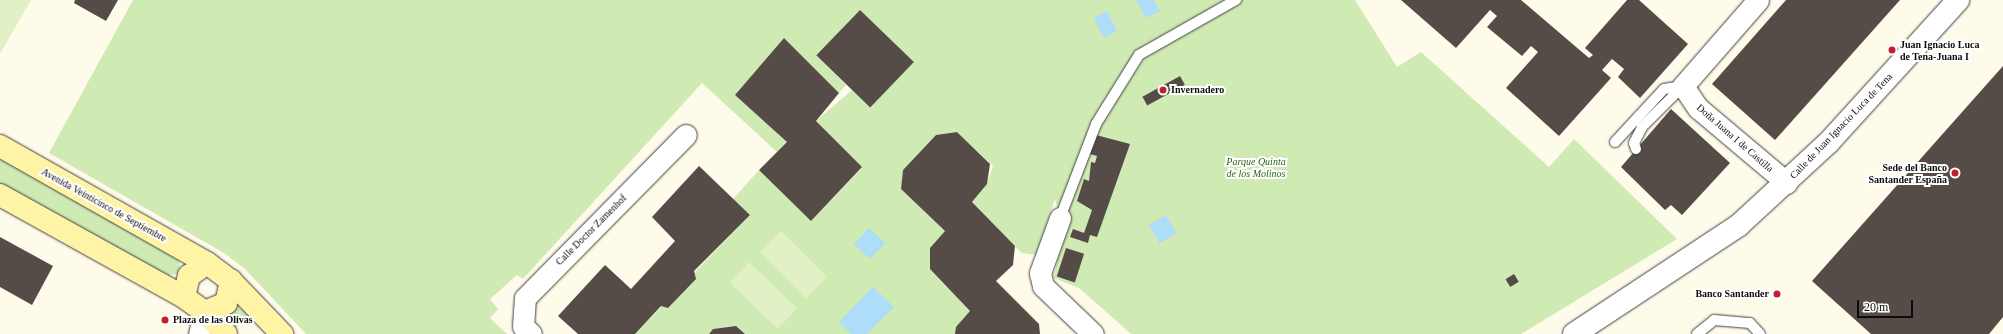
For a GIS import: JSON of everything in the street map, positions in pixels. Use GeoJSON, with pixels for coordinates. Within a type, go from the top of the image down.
{"type":"FeatureCollection","features":[{"type":"Feature","properties":{"kind":"main road","name":"Avenida Veinticinco de Septiembre"},"geometry":{"type":"LineString","coordinates":[[0,146],[207,263],[231,281],[282,334]]}},
{"type":"Feature","properties":{"kind":"main road"},"geometry":{"type":"LineString","coordinates":[[0,195],[184,297],[205,312],[226,334]]}},
{"type":"Feature","properties":{"kind":"main road"},"geometry":{"type":"LineString","coordinates":[[184,297],[189,276],[207,263]]}},
{"type":"Feature","properties":{"kind":"main road"},"geometry":{"type":"LineString","coordinates":[[205,312],[226,302],[231,281]]}},
{"type":"Feature","properties":{"kind":"street"},"geometry":{"type":"LineString","coordinates":[[1682,86],[1758,0]]}},
{"type":"Feature","properties":{"kind":"street","name":"Calle de Juan Ignacio Luca de Tena"},"geometry":{"type":"LineString","coordinates":[[1574,334],[1733,229],[1787,183],[1958,0]]}},
{"type":"Feature","properties":{"kind":"street","name":"Doña Juana I de Castilla"},"geometry":{"type":"LineString","coordinates":[[1682,86],[1698,108],[1787,183]]}},
{"type":"Feature","properties":{"kind":"street","name":"Calle Doctor Zamenhof"},"geometry":{"type":"LineString","coordinates":[[531,334],[523,326],[525,298],[686,135]]}},
{"type":"Feature","properties":{"kind":"street"},"geometry":{"type":"LineString","coordinates":[[1060,218],[1040,273],[1043,286],[1093,334]]}},
{"type":"Feature","properties":{"kind":"street"},"geometry":{"type":"LineString","coordinates":[[199,334],[205,312]]}},
{"type":"Feature","properties":{"kind":"lane"},"geometry":{"type":"LineString","coordinates":[[1060,218],[1096,124],[1140,56],[1236,0]]}},
{"type":"Feature","properties":{"kind":"lane"},"geometry":{"type":"LineString","coordinates":[[1616,142],[1664,89],[1682,86]]}},
{"type":"Feature","properties":{"kind":"lane"},"geometry":{"type":"LineString","coordinates":[[1636,149],[1634,143],[1642,127],[1682,86]]}},
{"type":"Feature","properties":{"kind":"lane"},"geometry":{"type":"LineString","coordinates":[[1697,334],[1714,320],[1750,323],[1760,334]]}},
{"type":"Feature","properties":{"kind":"green space"},"geometry":{"type":"Polygon","coordinates":[[[0,0],[31,0],[0,54],[0,0]]]}},
{"type":"Feature","properties":{"kind":"green space","name":"Parque Quinta de los Molinos"},"geometry":{"type":"Polygon","coordinates":[[[133,0],[1355,0],[1397,67],[1421,52],[1549,167],[1574,139],[1677,239],[1521,334],[1131,334],[1079,288],[1054,278],[1063,229],[1055,199],[1037,255],[1022,253],[972,202],[987,184],[993,166],[957,132],[936,135],[903,170],[901,189],[945,231],[930,248],[930,269],[970,311],[955,334],[745,334],[736,326],[713,329],[709,334],[635,334],[750,215],[733,199],[759,170],[811,221],[862,168],[816,121],[852,90],[870,107],[914,62],[860,10],[816,55],[846,85],[839,93],[784,38],[735,95],[787,142],[777,152],[702,83],[523,279],[517,275],[490,299],[498,309],[490,318],[507,334],[306,334],[245,269],[224,253],[49,153],[133,0]]]}},
{"type":"Feature","properties":{"kind":"green space"},"geometry":{"type":"Polygon","coordinates":[[[0,159],[179,259],[180,273],[166,276],[0,184],[0,159]]]}},
{"type":"Feature","properties":{"kind":"green space"},"geometry":{"type":"Polygon","coordinates":[[[781,231],[827,277],[806,298],[760,252],[781,231]]]}},
{"type":"Feature","properties":{"kind":"green space"},"geometry":{"type":"Polygon","coordinates":[[[749,262],[797,309],[778,329],[730,282],[749,262]]]}},
{"type":"Feature","properties":{"kind":"green space"},"geometry":{"type":"Polygon","coordinates":[[[237,307],[249,313],[234,330],[226,317],[237,307]]]}},
{"type":"Feature","properties":{"kind":"water"},"geometry":{"type":"Polygon","coordinates":[[[1136,0],[1154,0],[1160,11],[1146,18],[1136,0]]]}},
{"type":"Feature","properties":{"kind":"water"},"geometry":{"type":"Polygon","coordinates":[[[1107,11],[1117,31],[1104,37],[1094,18],[1107,11]]]}},
{"type":"Feature","properties":{"kind":"water"},"geometry":{"type":"Polygon","coordinates":[[[1166,215],[1177,233],[1160,243],[1149,225],[1166,215]]]}},
{"type":"Feature","properties":{"kind":"water"},"geometry":{"type":"Polygon","coordinates":[[[869,228],[885,243],[870,259],[854,244],[869,228]]]}},
{"type":"Feature","properties":{"kind":"water"},"geometry":{"type":"Polygon","coordinates":[[[873,287],[894,307],[867,334],[851,334],[839,322],[873,287]]]}},
{"type":"Feature","properties":{"kind":"building"},"geometry":{"type":"Polygon","coordinates":[[[75,0],[118,0],[106,21],[74,3],[75,0]]]}},
{"type":"Feature","properties":{"kind":"building"},"geometry":{"type":"Polygon","coordinates":[[[1401,0],[1521,0],[1589,58],[1593,55],[1585,48],[1627,0],[1639,0],[1688,44],[1640,98],[1618,77],[1624,69],[1612,59],[1602,70],[1611,78],[1559,136],[1506,88],[1538,52],[1531,46],[1522,56],[1487,27],[1497,16],[1490,10],[1456,48],[1401,0]]]}},
{"type":"Feature","properties":{"kind":"building"},"geometry":{"type":"Polygon","coordinates":[[[1786,0],[1900,0],[1775,140],[1712,84],[1786,0]]]}},
{"type":"Feature","properties":{"kind":"building"},"geometry":{"type":"Polygon","coordinates":[[[860,10],[914,62],[870,107],[816,55],[860,10]]]}},
{"type":"Feature","properties":{"kind":"building"},"geometry":{"type":"Polygon","coordinates":[[[784,38],[839,93],[816,121],[862,167],[811,221],[759,170],[787,142],[735,95],[784,38]]]}},
{"type":"Feature","properties":{"kind":"building","name":"Sede del Banco Santander España"},"geometry":{"type":"Polygon","coordinates":[[[2003,66],[2003,317],[1989,334],[1871,334],[1812,281],[2003,66]]]}},
{"type":"Feature","properties":{"kind":"building","name":"Invernadero"},"geometry":{"type":"Polygon","coordinates":[[[1180,76],[1185,85],[1147,106],[1142,97],[1180,76]]]}},
{"type":"Feature","properties":{"kind":"building"},"geometry":{"type":"Polygon","coordinates":[[[1671,109],[1730,163],[1682,215],[1671,205],[1665,210],[1621,167],[1671,109]]]}},
{"type":"Feature","properties":{"kind":"building"},"geometry":{"type":"Polygon","coordinates":[[[957,132],[990,164],[987,184],[972,202],[1015,246],[1013,265],[996,281],[1039,324],[1040,334],[955,334],[956,327],[970,311],[930,269],[930,248],[945,231],[901,189],[903,170],[936,135],[957,132]]]}},
{"type":"Feature","properties":{"kind":"building"},"geometry":{"type":"Polygon","coordinates":[[[1096,135],[1130,144],[1097,237],[1090,235],[1088,243],[1070,237],[1073,229],[1084,233],[1092,210],[1077,201],[1084,179],[1089,181],[1091,162],[1095,163],[1097,156],[1090,154],[1096,135]]]}},
{"type":"Feature","properties":{"kind":"building"},"geometry":{"type":"Polygon","coordinates":[[[699,166],[750,215],[694,271],[696,279],[668,308],[661,306],[635,334],[578,334],[558,316],[605,265],[631,289],[675,241],[652,217],[699,166]]]}},
{"type":"Feature","properties":{"kind":"building"},"geometry":{"type":"Polygon","coordinates":[[[0,237],[53,266],[32,305],[0,287],[0,237]]]}},
{"type":"Feature","properties":{"kind":"building"},"geometry":{"type":"Polygon","coordinates":[[[1066,248],[1084,254],[1075,282],[1057,277],[1066,248]]]}},
{"type":"Feature","properties":{"kind":"building"},"geometry":{"type":"Polygon","coordinates":[[[1514,274],[1519,282],[1510,287],[1506,279],[1514,274]]]}},
{"type":"Feature","properties":{"kind":"building"},"geometry":{"type":"Polygon","coordinates":[[[736,326],[745,334],[709,334],[713,329],[736,326]]]}},
{"type":"Feature","properties":{"kind":"place","name":"Juan Ignacio Luca de Tena-Juana I"},"geometry":{"type":"Point","coordinates":[1892,50]}},
{"type":"Feature","properties":{"kind":"place","name":"Invernadero"},"geometry":{"type":"Point","coordinates":[1163,90]}},
{"type":"Feature","properties":{"kind":"place","name":"Sede del Banco Santander España"},"geometry":{"type":"Point","coordinates":[1955,173]}},
{"type":"Feature","properties":{"kind":"place","name":"Banco Santander"},"geometry":{"type":"Point","coordinates":[1777,294]}},
{"type":"Feature","properties":{"kind":"place","name":"Plaza de las Olivas"},"geometry":{"type":"Point","coordinates":[165,320]}}]}
